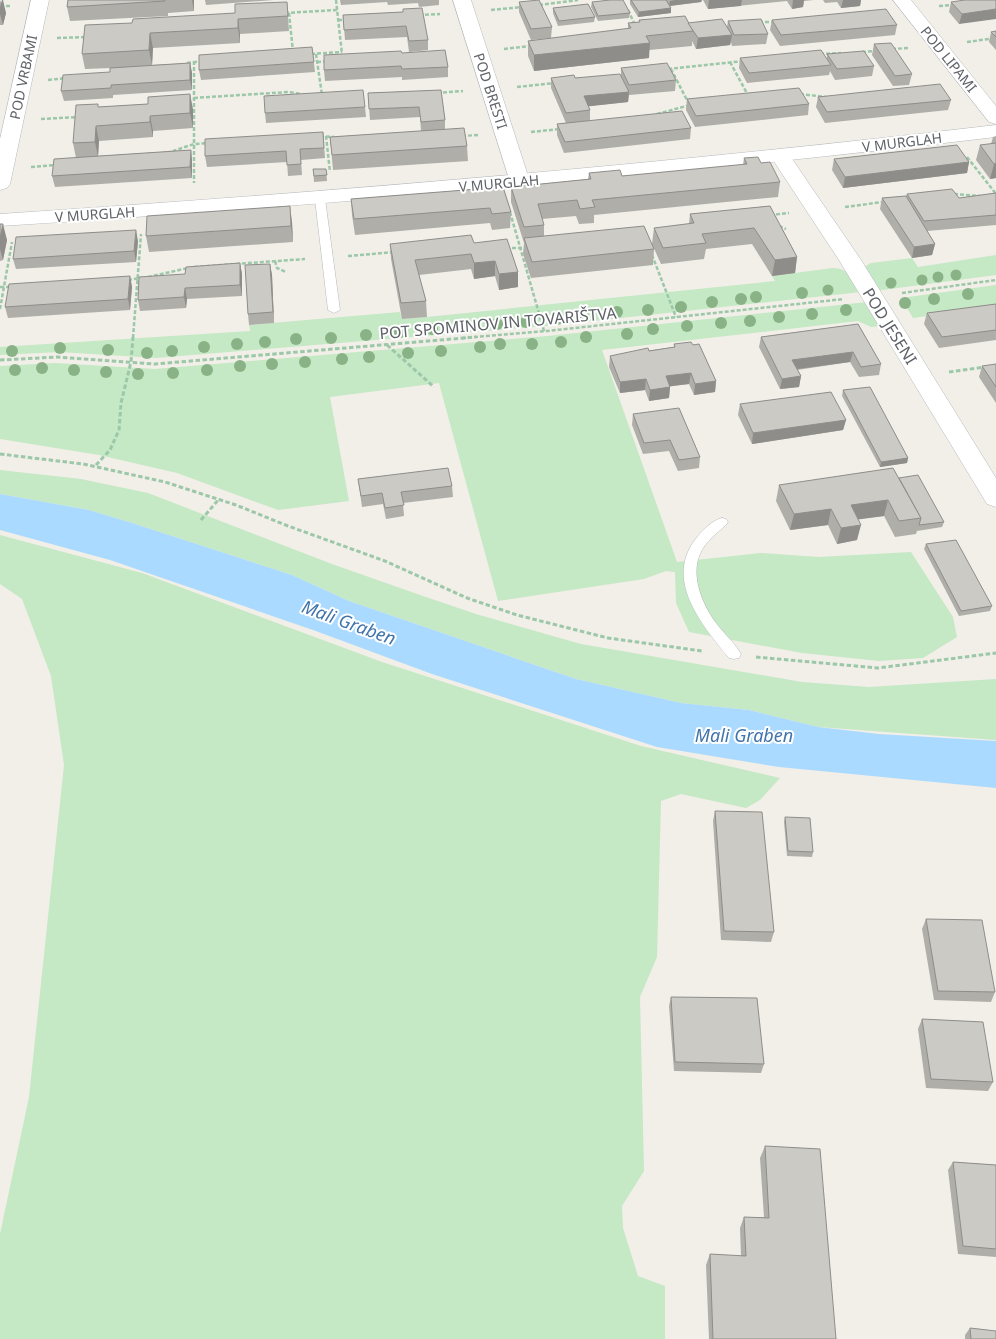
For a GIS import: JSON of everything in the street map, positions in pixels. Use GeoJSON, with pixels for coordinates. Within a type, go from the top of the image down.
{"type":"FeatureCollection","features":[{"type":"Feature","properties":{"kind":"street","name":"POD VRBAMI"},"geometry":{"type":"LineString","coordinates":[[2,176],[40,0]]}},
{"type":"Feature","properties":{"kind":"street","name":"POD LIPAMI"},"geometry":{"type":"LineString","coordinates":[[906,5],[996,118]]}},
{"type":"Feature","properties":{"kind":"street","name":"POD BRESTI"},"geometry":{"type":"LineString","coordinates":[[464,6],[520,182]]}},
{"type":"Feature","properties":{"kind":"street","name":"V MURGLAH"},"geometry":{"type":"LineString","coordinates":[[8,220],[520,182],[782,156],[996,131]]}},
{"type":"Feature","properties":{"kind":"street","name":"POD JESENI"},"geometry":{"type":"LineString","coordinates":[[782,156],[921,375],[996,498]]}},
{"type":"Feature","properties":{"kind":"lane"},"geometry":{"type":"LineString","coordinates":[[320,198],[334,310]]}},
{"type":"Feature","properties":{"kind":"lane"},"geometry":{"type":"LineString","coordinates":[[722,522],[706,537],[693,555],[690,578],[697,603],[708,623],[734,654]]}},
{"type":"Feature","properties":{"kind":"path"},"geometry":{"type":"LineString","coordinates":[[336,0],[343,60]]}},
{"type":"Feature","properties":{"kind":"path"},"geometry":{"type":"LineString","coordinates":[[533,6],[578,0]]}},
{"type":"Feature","properties":{"kind":"path"},"geometry":{"type":"LineString","coordinates":[[906,5],[957,4]]}},
{"type":"Feature","properties":{"kind":"path"},"geometry":{"type":"LineString","coordinates":[[416,15],[464,6],[523,7]]}},
{"type":"Feature","properties":{"kind":"path"},"geometry":{"type":"LineString","coordinates":[[626,7],[638,30]]}},
{"type":"Feature","properties":{"kind":"path"},"geometry":{"type":"LineString","coordinates":[[280,14],[337,10]]}},
{"type":"Feature","properties":{"kind":"path"},"geometry":{"type":"LineString","coordinates":[[289,13],[294,55]]}},
{"type":"Feature","properties":{"kind":"path"},"geometry":{"type":"LineString","coordinates":[[338,20],[348,20]]}},
{"type":"Feature","properties":{"kind":"path"},"geometry":{"type":"LineString","coordinates":[[751,22],[779,22]]}},
{"type":"Feature","properties":{"kind":"path"},"geometry":{"type":"LineString","coordinates":[[51,39],[96,36]]}},
{"type":"Feature","properties":{"kind":"path"},"geometry":{"type":"LineString","coordinates":[[891,49],[996,38]]}},
{"type":"Feature","properties":{"kind":"path"},"geometry":{"type":"LineString","coordinates":[[478,52],[532,46]]}},
{"type":"Feature","properties":{"kind":"path"},"geometry":{"type":"LineString","coordinates":[[854,52],[881,50]]}},
{"type":"Feature","properties":{"kind":"path"},"geometry":{"type":"LineString","coordinates":[[309,54],[342,52]]}},
{"type":"Feature","properties":{"kind":"path"},"geometry":{"type":"LineString","coordinates":[[816,54],[846,52]]}},
{"type":"Feature","properties":{"kind":"path"},"geometry":{"type":"LineString","coordinates":[[314,97],[323,98],[316,54]]}},
{"type":"Feature","properties":{"kind":"path"},"geometry":{"type":"LineString","coordinates":[[194,61],[194,188]]}},
{"type":"Feature","properties":{"kind":"path"},"geometry":{"type":"LineString","coordinates":[[186,64],[194,61],[204,61]]}},
{"type":"Feature","properties":{"kind":"path"},"geometry":{"type":"LineString","coordinates":[[317,62],[334,61]]}},
{"type":"Feature","properties":{"kind":"path"},"geometry":{"type":"LineString","coordinates":[[662,70],[749,61]]}},
{"type":"Feature","properties":{"kind":"path"},"geometry":{"type":"LineString","coordinates":[[730,62],[750,99],[742,100]]}},
{"type":"Feature","properties":{"kind":"path"},"geometry":{"type":"LineString","coordinates":[[671,69],[690,105]]}},
{"type":"Feature","properties":{"kind":"path"},"geometry":{"type":"LineString","coordinates":[[22,81],[73,78]]}},
{"type":"Feature","properties":{"kind":"path"},"geometry":{"type":"LineString","coordinates":[[436,93],[490,90],[555,83]]}},
{"type":"Feature","properties":{"kind":"path"},"geometry":{"type":"LineString","coordinates":[[194,98],[289,92],[306,95]]}},
{"type":"Feature","properties":{"kind":"path"},"geometry":{"type":"LineString","coordinates":[[792,94],[828,97]]}},
{"type":"Feature","properties":{"kind":"path"},"geometry":{"type":"LineString","coordinates":[[655,115],[698,104]]}},
{"type":"Feature","properties":{"kind":"path"},"geometry":{"type":"LineString","coordinates":[[14,120],[87,116]]}},
{"type":"Feature","properties":{"kind":"path"},"geometry":{"type":"LineString","coordinates":[[457,137],[505,136],[562,128]]}},
{"type":"Feature","properties":{"kind":"path"},"geometry":{"type":"LineString","coordinates":[[317,136],[335,137]]}},
{"type":"Feature","properties":{"kind":"path"},"geometry":{"type":"LineString","coordinates":[[326,136],[331,178]]}},
{"type":"Feature","properties":{"kind":"path"},"geometry":{"type":"LineString","coordinates":[[162,154],[194,144],[213,143]]}},
{"type":"Feature","properties":{"kind":"path"},"geometry":{"type":"LineString","coordinates":[[963,151],[996,194]]}},
{"type":"Feature","properties":{"kind":"path"},"geometry":{"type":"LineString","coordinates":[[2,176],[58,165]]}},
{"type":"Feature","properties":{"kind":"path"},"geometry":{"type":"LineString","coordinates":[[949,194],[987,196]]}},
{"type":"Feature","properties":{"kind":"path"},"geometry":{"type":"LineString","coordinates":[[786,229],[774,223],[769,215],[890,201]]}},
{"type":"Feature","properties":{"kind":"path"},"geometry":{"type":"LineString","coordinates":[[508,204],[544,331]]}},
{"type":"Feature","properties":{"kind":"path"},"geometry":{"type":"LineString","coordinates":[[0,310],[8,220]]}},
{"type":"Feature","properties":{"kind":"path"},"geometry":{"type":"LineString","coordinates":[[96,465],[110,450],[119,430],[121,403],[131,362],[141,230]]}},
{"type":"Feature","properties":{"kind":"path"},"geometry":{"type":"LineString","coordinates":[[503,248],[530,248]]}},
{"type":"Feature","properties":{"kind":"path"},"geometry":{"type":"LineString","coordinates":[[128,280],[199,266],[402,251]]}},
{"type":"Feature","properties":{"kind":"path"},"geometry":{"type":"LineString","coordinates":[[652,254],[676,317]]}},
{"type":"Feature","properties":{"kind":"path"},"geometry":{"type":"LineString","coordinates":[[276,261],[277,268],[286,272]]}},
{"type":"Feature","properties":{"kind":"path","name":"POT SPOMINOV IN TOVARIŠTVA"},"geometry":{"type":"LineString","coordinates":[[0,360],[57,357],[156,364],[544,331],[871,296],[996,280]]}},
{"type":"Feature","properties":{"kind":"path"},"geometry":{"type":"LineString","coordinates":[[2,288],[13,287]]}},
{"type":"Feature","properties":{"kind":"path"},"geometry":{"type":"LineString","coordinates":[[386,344],[434,387]]}},
{"type":"Feature","properties":{"kind":"path"},"geometry":{"type":"LineString","coordinates":[[921,375],[987,366]]}},
{"type":"Feature","properties":{"kind":"path"},"geometry":{"type":"LineString","coordinates":[[0,454],[96,465],[152,478],[220,499],[401,566],[459,595],[517,615],[590,635],[664,647],[878,668],[996,654]]}},
{"type":"Feature","properties":{"kind":"path"},"geometry":{"type":"LineString","coordinates":[[201,520],[220,499]]}},
{"type":"Feature","properties":{"kind":"green space"},"geometry":{"type":"Polygon","coordinates":[[[996,255],[996,275],[875,291],[864,267],[871,263],[912,258],[918,267],[996,255]]]}},
{"type":"Feature","properties":{"kind":"green space"},"geometry":{"type":"Polygon","coordinates":[[[833,268],[847,272],[861,292],[547,326],[156,358],[59,352],[0,355],[0,347],[250,331],[249,325],[400,312],[402,319],[427,317],[775,281],[772,276],[833,268]]]}},
{"type":"Feature","properties":{"kind":"green space"},"geometry":{"type":"Polygon","coordinates":[[[996,285],[996,307],[913,318],[901,298],[996,285]]]}},
{"type":"Feature","properties":{"kind":"green space"},"geometry":{"type":"Polygon","coordinates":[[[867,302],[882,326],[871,327],[858,321],[602,350],[677,562],[761,553],[819,557],[911,552],[953,617],[957,637],[923,658],[879,661],[802,653],[689,632],[676,603],[675,572],[666,571],[644,579],[498,601],[439,383],[330,397],[349,501],[278,510],[177,473],[99,455],[0,439],[0,366],[55,363],[155,369],[548,336],[867,302]]]}},
{"type":"Feature","properties":{"kind":"green space"},"geometry":{"type":"Polygon","coordinates":[[[0,470],[81,479],[148,493],[332,564],[420,595],[476,614],[581,644],[802,682],[869,687],[996,679],[996,740],[818,727],[749,710],[681,703],[576,679],[349,601],[292,575],[132,523],[89,510],[0,494],[0,470]]]}},
{"type":"Feature","properties":{"kind":"green space"},"geometry":{"type":"Polygon","coordinates":[[[0,535],[142,573],[382,662],[641,746],[780,778],[760,800],[746,808],[681,794],[661,801],[657,957],[640,997],[644,1171],[622,1206],[623,1228],[638,1276],[665,1286],[665,1339],[0,1339],[0,1234],[29,1097],[64,765],[51,676],[22,599],[0,584],[0,535]]]}},
{"type":"Feature","properties":{"kind":"water","name":"Mali Graben"},"geometry":{"type":"Polygon","coordinates":[[[0,494],[89,510],[132,523],[292,575],[349,601],[576,679],[681,703],[749,710],[818,727],[879,734],[996,741],[996,788],[779,767],[657,747],[432,674],[313,630],[110,560],[0,530],[0,494]]]}},
{"type":"Feature","properties":{"kind":"building"},"geometry":{"type":"Polygon","coordinates":[[[68,0],[165,0],[165,1],[67,7],[68,0]]]}},
{"type":"Feature","properties":{"kind":"building"},"geometry":{"type":"Polygon","coordinates":[[[539,0],[552,27],[531,29],[519,2],[539,0]]]}},
{"type":"Feature","properties":{"kind":"building"},"geometry":{"type":"Polygon","coordinates":[[[623,0],[630,13],[598,16],[592,2],[623,0]]]}},
{"type":"Feature","properties":{"kind":"building"},"geometry":{"type":"Polygon","coordinates":[[[631,0],[666,0],[671,8],[639,12],[631,0]]]}},
{"type":"Feature","properties":{"kind":"building"},"geometry":{"type":"Polygon","coordinates":[[[996,0],[996,9],[962,14],[951,2],[996,0]]]}},
{"type":"Feature","properties":{"kind":"building"},"geometry":{"type":"Polygon","coordinates":[[[287,2],[288,16],[238,19],[238,28],[150,33],[149,50],[82,54],[85,25],[132,23],[133,19],[235,13],[235,4],[287,2]]]}},
{"type":"Feature","properties":{"kind":"building"},"geometry":{"type":"Polygon","coordinates":[[[588,4],[595,17],[559,21],[553,8],[588,4]]]}},
{"type":"Feature","properties":{"kind":"building"},"geometry":{"type":"Polygon","coordinates":[[[422,8],[428,40],[409,41],[406,26],[344,30],[343,15],[403,12],[403,9],[422,8]]]}},
{"type":"Feature","properties":{"kind":"building"},"geometry":{"type":"Polygon","coordinates":[[[886,9],[897,25],[781,35],[772,20],[886,9]]]}},
{"type":"Feature","properties":{"kind":"building"},"geometry":{"type":"Polygon","coordinates":[[[685,16],[693,31],[646,36],[650,43],[534,55],[528,41],[631,28],[628,23],[640,22],[639,20],[685,16]]]}},
{"type":"Feature","properties":{"kind":"building"},"geometry":{"type":"Polygon","coordinates":[[[722,19],[732,35],[698,38],[688,23],[722,19]]]}},
{"type":"Feature","properties":{"kind":"building"},"geometry":{"type":"Polygon","coordinates":[[[761,19],[768,34],[734,35],[728,21],[761,19]]]}},
{"type":"Feature","properties":{"kind":"building"},"geometry":{"type":"Polygon","coordinates":[[[891,43],[912,74],[895,76],[874,44],[891,43]]]}},
{"type":"Feature","properties":{"kind":"building"},"geometry":{"type":"Polygon","coordinates":[[[312,47],[314,62],[199,70],[199,55],[312,47]]]}},
{"type":"Feature","properties":{"kind":"building"},"geometry":{"type":"Polygon","coordinates":[[[445,50],[448,67],[402,69],[401,66],[324,70],[324,55],[445,50]]]}},
{"type":"Feature","properties":{"kind":"building"},"geometry":{"type":"Polygon","coordinates":[[[821,50],[831,65],[749,73],[740,58],[821,50]]]}},
{"type":"Feature","properties":{"kind":"building"},"geometry":{"type":"Polygon","coordinates":[[[864,51],[874,66],[837,69],[827,54],[864,51]]]}},
{"type":"Feature","properties":{"kind":"building"},"geometry":{"type":"Polygon","coordinates":[[[190,63],[190,80],[111,85],[111,88],[61,91],[63,75],[110,72],[110,68],[190,63]]]}},
{"type":"Feature","properties":{"kind":"building"},"geometry":{"type":"Polygon","coordinates":[[[667,63],[676,80],[629,85],[621,68],[667,63]]]}},
{"type":"Feature","properties":{"kind":"building"},"geometry":{"type":"Polygon","coordinates":[[[620,74],[629,92],[584,96],[590,110],[566,113],[551,78],[574,75],[575,78],[620,74]]]}},
{"type":"Feature","properties":{"kind":"building"},"geometry":{"type":"Polygon","coordinates":[[[940,84],[951,100],[827,112],[818,97],[940,84]]]}},
{"type":"Feature","properties":{"kind":"building"},"geometry":{"type":"Polygon","coordinates":[[[799,88],[809,104],[696,116],[687,99],[799,88]]]}},
{"type":"Feature","properties":{"kind":"building"},"geometry":{"type":"Polygon","coordinates":[[[363,90],[365,107],[265,113],[264,96],[363,90]]]}},
{"type":"Feature","properties":{"kind":"building"},"geometry":{"type":"Polygon","coordinates":[[[441,90],[445,120],[421,122],[419,107],[369,109],[368,93],[441,90]]]}},
{"type":"Feature","properties":{"kind":"building"},"geometry":{"type":"Polygon","coordinates":[[[190,94],[190,113],[150,116],[150,122],[96,126],[95,142],[73,143],[76,105],[98,104],[98,107],[148,104],[148,97],[190,94]]]}},
{"type":"Feature","properties":{"kind":"building"},"geometry":{"type":"Polygon","coordinates":[[[682,111],[691,128],[565,142],[557,124],[682,111]]]}},
{"type":"Feature","properties":{"kind":"building"},"geometry":{"type":"Polygon","coordinates":[[[464,128],[467,146],[332,155],[330,137],[464,128]]]}},
{"type":"Feature","properties":{"kind":"building"},"geometry":{"type":"Polygon","coordinates":[[[323,132],[324,148],[300,149],[301,164],[287,165],[286,151],[205,156],[205,139],[323,132]]]}},
{"type":"Feature","properties":{"kind":"building"},"geometry":{"type":"Polygon","coordinates":[[[996,143],[996,163],[994,164],[980,145],[996,143]]]}},
{"type":"Feature","properties":{"kind":"building"},"geometry":{"type":"Polygon","coordinates":[[[957,145],[969,162],[845,177],[834,159],[957,145]]]}},
{"type":"Feature","properties":{"kind":"building"},"geometry":{"type":"Polygon","coordinates":[[[191,150],[190,167],[52,176],[54,159],[191,150]]]}},
{"type":"Feature","properties":{"kind":"building"},"geometry":{"type":"Polygon","coordinates":[[[758,157],[761,163],[770,162],[780,182],[592,200],[595,207],[580,209],[577,200],[538,204],[544,225],[524,227],[511,187],[591,179],[589,173],[620,170],[622,176],[747,164],[744,158],[758,157]]]}},
{"type":"Feature","properties":{"kind":"building"},"geometry":{"type":"Polygon","coordinates":[[[313,169],[326,169],[327,175],[314,176],[313,169]]]}},
{"type":"Feature","properties":{"kind":"building"},"geometry":{"type":"Polygon","coordinates":[[[503,187],[511,212],[492,214],[490,208],[354,219],[351,199],[503,187]]]}},
{"type":"Feature","properties":{"kind":"building"},"geometry":{"type":"Polygon","coordinates":[[[952,189],[959,198],[996,193],[996,215],[924,221],[907,194],[952,189]]]}},
{"type":"Feature","properties":{"kind":"building"},"geometry":{"type":"Polygon","coordinates":[[[906,196],[935,244],[914,247],[882,198],[906,196]]]}},
{"type":"Feature","properties":{"kind":"building"},"geometry":{"type":"Polygon","coordinates":[[[290,206],[291,226],[146,236],[147,216],[290,206]]]}},
{"type":"Feature","properties":{"kind":"building"},"geometry":{"type":"Polygon","coordinates":[[[770,206],[797,257],[775,260],[754,228],[702,234],[706,243],[663,248],[654,228],[694,223],[690,214],[770,206]]]}},
{"type":"Feature","properties":{"kind":"building"},"geometry":{"type":"Polygon","coordinates":[[[0,224],[3,224],[0,238],[0,224]]]}},
{"type":"Feature","properties":{"kind":"building"},"geometry":{"type":"Polygon","coordinates":[[[644,226],[654,249],[532,262],[524,238],[644,226]]]}},
{"type":"Feature","properties":{"kind":"building"},"geometry":{"type":"Polygon","coordinates":[[[136,230],[134,251],[13,259],[16,237],[136,230]]]}},
{"type":"Feature","properties":{"kind":"building"},"geometry":{"type":"Polygon","coordinates":[[[471,235],[474,243],[507,239],[518,272],[499,274],[495,261],[474,263],[471,254],[415,260],[426,301],[401,303],[390,244],[471,235]]]}},
{"type":"Feature","properties":{"kind":"building"},"geometry":{"type":"Polygon","coordinates":[[[240,263],[240,285],[185,288],[184,297],[138,300],[139,277],[185,274],[186,267],[240,263]]]}},
{"type":"Feature","properties":{"kind":"building"},"geometry":{"type":"Polygon","coordinates":[[[270,264],[273,312],[248,314],[245,265],[270,264]]]}},
{"type":"Feature","properties":{"kind":"building"},"geometry":{"type":"Polygon","coordinates":[[[130,276],[128,299],[5,307],[9,284],[130,276]]]}},
{"type":"Feature","properties":{"kind":"building"},"geometry":{"type":"Polygon","coordinates":[[[996,304],[996,330],[942,337],[927,313],[996,304]]]}},
{"type":"Feature","properties":{"kind":"building"},"geometry":{"type":"Polygon","coordinates":[[[858,324],[881,364],[861,367],[853,352],[792,360],[801,376],[782,379],[761,337],[858,324]]]}},
{"type":"Feature","properties":{"kind":"building"},"geometry":{"type":"Polygon","coordinates":[[[691,342],[693,345],[699,344],[716,381],[695,384],[691,373],[666,376],[670,387],[650,390],[646,379],[620,382],[610,356],[648,348],[649,351],[675,347],[674,344],[691,342]]]}},
{"type":"Feature","properties":{"kind":"building"},"geometry":{"type":"Polygon","coordinates":[[[996,364],[996,387],[982,366],[996,364]]]}},
{"type":"Feature","properties":{"kind":"building"},"geometry":{"type":"Polygon","coordinates":[[[870,387],[908,458],[881,462],[843,390],[870,387]]]}},
{"type":"Feature","properties":{"kind":"building"},"geometry":{"type":"Polygon","coordinates":[[[831,392],[846,420],[753,433],[740,404],[831,392]]]}},
{"type":"Feature","properties":{"kind":"building"},"geometry":{"type":"Polygon","coordinates":[[[679,408],[700,457],[679,460],[670,440],[644,443],[633,414],[679,408]]]}},
{"type":"Feature","properties":{"kind":"building"},"geometry":{"type":"Polygon","coordinates":[[[448,468],[452,486],[401,492],[404,505],[385,508],[382,493],[361,496],[358,479],[448,468]]]}},
{"type":"Feature","properties":{"kind":"building"},"geometry":{"type":"Polygon","coordinates":[[[893,468],[921,518],[899,521],[888,500],[851,505],[861,525],[841,528],[831,509],[794,514],[779,485],[893,468]]]}},
{"type":"Feature","properties":{"kind":"building"},"geometry":{"type":"Polygon","coordinates":[[[918,475],[944,522],[919,525],[921,518],[899,478],[918,475]]]}},
{"type":"Feature","properties":{"kind":"building"},"geometry":{"type":"Polygon","coordinates":[[[956,540],[992,606],[961,611],[926,544],[956,540]]]}},
{"type":"Feature","properties":{"kind":"building"},"geometry":{"type":"Polygon","coordinates":[[[715,811],[762,812],[774,932],[724,931],[715,811]]]}},
{"type":"Feature","properties":{"kind":"building"},"geometry":{"type":"Polygon","coordinates":[[[785,817],[810,818],[813,852],[788,851],[785,817]]]}},
{"type":"Feature","properties":{"kind":"building"},"geometry":{"type":"Polygon","coordinates":[[[926,919],[982,920],[995,992],[938,991],[926,919]]]}},
{"type":"Feature","properties":{"kind":"building"},"geometry":{"type":"Polygon","coordinates":[[[671,997],[757,998],[764,1064],[675,1062],[671,997]]]}},
{"type":"Feature","properties":{"kind":"building"},"geometry":{"type":"Polygon","coordinates":[[[922,1019],[983,1022],[993,1082],[931,1079],[922,1019]]]}},
{"type":"Feature","properties":{"kind":"building"},"geometry":{"type":"Polygon","coordinates":[[[765,1146],[820,1149],[836,1339],[713,1339],[710,1254],[746,1256],[744,1217],[769,1218],[765,1146]]]}},
{"type":"Feature","properties":{"kind":"building"},"geometry":{"type":"Polygon","coordinates":[[[953,1162],[996,1165],[996,1249],[963,1246],[953,1162]]]}},
{"type":"Feature","properties":{"kind":"building"},"geometry":{"type":"Polygon","coordinates":[[[970,1328],[996,1331],[996,1339],[971,1339],[970,1328]]]}}]}
